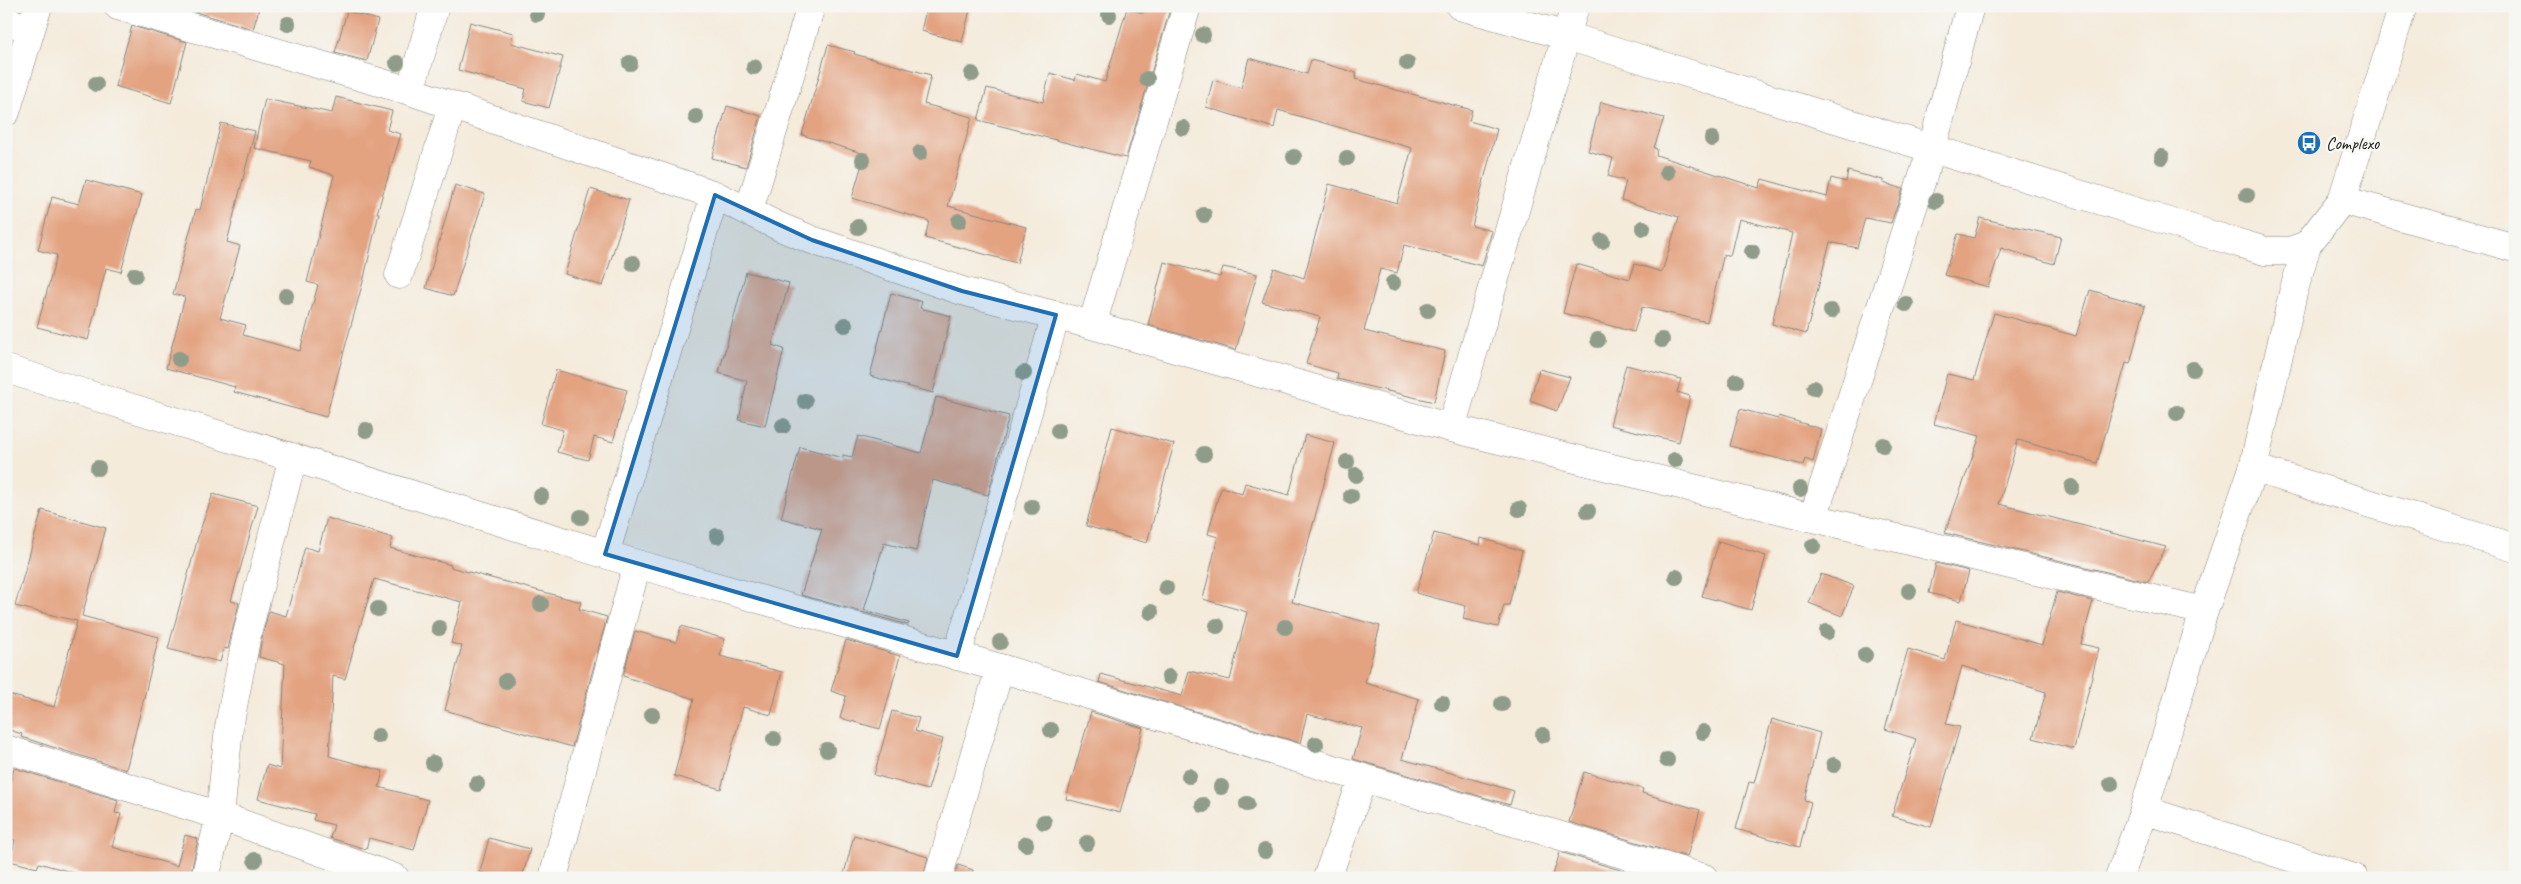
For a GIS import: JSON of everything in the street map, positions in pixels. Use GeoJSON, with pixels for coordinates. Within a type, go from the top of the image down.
{"type":"FeatureCollection","features":[{"type":"Feature","properties":{"kind":"street"},"geometry":{"type":"LineString","coordinates":[[118,6],[410,91],[452,107],[716,195],[780,227],[812,240],[962,291],[1092,325],[1451,428],[1812,518],[2204,612]]}},
{"type":"Feature","properties":{"kind":"street"},"geometry":{"type":"LineString","coordinates":[[410,91],[435,6]]}},
{"type":"Feature","properties":{"kind":"street"},"geometry":{"type":"LineString","coordinates":[[749,210],[811,6]]}},
{"type":"Feature","properties":{"kind":"street"},"geometry":{"type":"LineString","coordinates":[[1092,325],[1187,6]]}},
{"type":"Feature","properties":{"kind":"street"},"geometry":{"type":"LineString","coordinates":[[1460,6],[1567,36],[2265,251],[2290,251],[2307,245]]}},
{"type":"Feature","properties":{"kind":"street"},"geometry":{"type":"LineString","coordinates":[[1451,428],[1576,6]]}},
{"type":"Feature","properties":{"kind":"street"},"geometry":{"type":"LineString","coordinates":[[1812,518],[1932,148],[1970,6]]}},
{"type":"Feature","properties":{"kind":"street"},"geometry":{"type":"LineString","coordinates":[[2119,878],[2144,810],[2204,612],[2253,468],[2307,245],[2342,200],[2403,6]]}},
{"type":"Feature","properties":{"kind":"street"},"geometry":{"type":"LineString","coordinates":[[6,112],[25,19]]}},
{"type":"Feature","properties":{"kind":"street"},"geometry":{"type":"LineString","coordinates":[[399,275],[452,107]]}},
{"type":"Feature","properties":{"kind":"street"},"geometry":{"type":"LineString","coordinates":[[605,554],[716,195]]}},
{"type":"Feature","properties":{"kind":"street"},"geometry":{"type":"LineString","coordinates":[[2342,200],[2515,248]]}},
{"type":"Feature","properties":{"kind":"street"},"geometry":{"type":"LineString","coordinates":[[956,656],[1056,315]]}},
{"type":"Feature","properties":{"kind":"street"},"geometry":{"type":"LineString","coordinates":[[6,369],[637,564],[1000,668],[1363,778],[1704,878]]}},
{"type":"Feature","properties":{"kind":"street"},"geometry":{"type":"LineString","coordinates":[[205,878],[220,816],[229,727],[247,634],[293,457]]}},
{"type":"Feature","properties":{"kind":"street"},"geometry":{"type":"LineString","coordinates":[[2253,468],[2515,548]]}},
{"type":"Feature","properties":{"kind":"street"},"geometry":{"type":"LineString","coordinates":[[553,878],[637,564]]}},
{"type":"Feature","properties":{"kind":"street"},"geometry":{"type":"LineString","coordinates":[[938,878],[1000,668]]}},
{"type":"Feature","properties":{"kind":"street"},"geometry":{"type":"LineString","coordinates":[[6,749],[220,816],[396,878]]}},
{"type":"Feature","properties":{"kind":"street"},"geometry":{"type":"LineString","coordinates":[[1327,878],[1363,778]]}},
{"type":"Feature","properties":{"kind":"street"},"geometry":{"type":"LineString","coordinates":[[2144,810],[2354,878]]}},
{"type":"Feature","properties":{"kind":"highlighted area"},"geometry":{"type":"Polygon","coordinates":[[[715,195],[812,240],[962,291],[1056,315],[957,656],[605,554],[715,195]]]}},
{"type":"Feature","properties":{"kind":"building"},"geometry":{"type":"Polygon","coordinates":[[[175,6],[260,6],[253,29],[175,6]]]}},
{"type":"Feature","properties":{"kind":"building"},"geometry":{"type":"Polygon","coordinates":[[[927,6],[971,6],[962,42],[921,31],[927,6]]]}},
{"type":"Feature","properties":{"kind":"building"},"geometry":{"type":"Polygon","coordinates":[[[1144,6],[1171,6],[1126,158],[978,120],[987,88],[1043,102],[1050,73],[1075,80],[1077,74],[1105,82],[1127,8],[1143,13],[1144,6]]]}},
{"type":"Feature","properties":{"kind":"building"},"geometry":{"type":"Polygon","coordinates":[[[347,11],[378,20],[367,61],[335,53],[347,11]]]}},
{"type":"Feature","properties":{"kind":"building"},"geometry":{"type":"Polygon","coordinates":[[[470,22],[513,33],[511,43],[563,57],[549,108],[523,101],[526,89],[458,70],[470,22]]]}},
{"type":"Feature","properties":{"kind":"building"},"geometry":{"type":"Polygon","coordinates":[[[132,26],[187,42],[171,103],[115,86],[132,26]]]}},
{"type":"Feature","properties":{"kind":"building"},"geometry":{"type":"Polygon","coordinates":[[[828,45],[931,75],[924,104],[972,117],[948,206],[1026,227],[1017,263],[925,238],[929,221],[852,198],[865,154],[802,135],[828,45]]]}},
{"type":"Feature","properties":{"kind":"building"},"geometry":{"type":"Polygon","coordinates":[[[1249,58],[1307,74],[1311,60],[1357,73],[1355,79],[1472,110],[1469,121],[1497,129],[1472,226],[1492,231],[1482,266],[1404,245],[1397,273],[1380,269],[1364,331],[1445,351],[1434,402],[1337,379],[1338,373],[1306,364],[1320,317],[1262,302],[1274,268],[1304,278],[1329,184],[1397,203],[1412,148],[1278,110],[1274,128],[1206,107],[1213,80],[1241,88],[1249,58]]]}},
{"type":"Feature","properties":{"kind":"building"},"geometry":{"type":"Polygon","coordinates":[[[336,97],[392,111],[387,130],[401,134],[377,213],[379,213],[364,278],[326,417],[234,392],[235,387],[166,368],[185,297],[173,294],[196,209],[200,210],[221,123],[255,131],[227,242],[240,246],[220,318],[246,325],[243,335],[300,351],[318,285],[307,282],[334,175],[309,167],[311,161],[254,148],[265,99],[332,113],[336,97]]]}},
{"type":"Feature","properties":{"kind":"building"},"geometry":{"type":"Polygon","coordinates":[[[1601,102],[1664,118],[1654,148],[1657,149],[1656,155],[1759,188],[1762,179],[1827,197],[1831,178],[1846,182],[1848,171],[1883,180],[1883,183],[1903,189],[1891,223],[1865,218],[1857,248],[1830,242],[1806,334],[1772,324],[1792,233],[1739,219],[1730,256],[1724,254],[1707,322],[1642,307],[1634,332],[1563,313],[1576,264],[1630,279],[1635,264],[1662,272],[1679,217],[1621,200],[1626,181],[1608,176],[1613,158],[1588,151],[1601,102]]]}},
{"type":"Feature","properties":{"kind":"building"},"geometry":{"type":"Polygon","coordinates":[[[727,106],[761,116],[746,167],[712,158],[727,106]]]}},
{"type":"Feature","properties":{"kind":"building"},"geometry":{"type":"Polygon","coordinates":[[[86,180],[142,195],[121,272],[106,268],[88,340],[37,327],[57,255],[38,250],[52,197],[79,204],[86,180]]]}},
{"type":"Feature","properties":{"kind":"building"},"geometry":{"type":"Polygon","coordinates":[[[455,185],[485,194],[453,296],[426,288],[455,185]]]}},
{"type":"Feature","properties":{"kind":"building"},"geometry":{"type":"Polygon","coordinates":[[[590,189],[629,200],[603,286],[565,274],[590,189]]]}},
{"type":"Feature","properties":{"kind":"building"},"geometry":{"type":"Polygon","coordinates":[[[1980,218],[2061,237],[2054,264],[2001,248],[1988,287],[1944,275],[1958,234],[1974,238],[1980,218]]]}},
{"type":"Feature","properties":{"kind":"building"},"geometry":{"type":"Polygon","coordinates":[[[1164,262],[1220,277],[1223,267],[1257,274],[1236,350],[1148,325],[1164,262]]]}},
{"type":"Feature","properties":{"kind":"building"},"geometry":{"type":"Polygon","coordinates":[[[746,272],[789,283],[772,345],[784,349],[765,426],[739,420],[747,381],[719,373],[746,272]]]}},
{"type":"Feature","properties":{"kind":"building"},"geometry":{"type":"Polygon","coordinates":[[[2090,290],[2145,306],[2130,364],[2126,363],[2097,463],[2018,440],[1999,504],[2166,547],[2148,582],[1945,533],[1980,436],[1934,424],[1947,374],[1974,380],[1994,313],[2076,336],[2090,290]]]}},
{"type":"Feature","properties":{"kind":"building"},"geometry":{"type":"Polygon","coordinates":[[[891,293],[922,302],[920,308],[951,316],[933,393],[870,376],[891,293]]]}},
{"type":"Feature","properties":{"kind":"building"},"geometry":{"type":"Polygon","coordinates":[[[1626,365],[1681,379],[1677,392],[1690,396],[1679,442],[1610,425],[1626,365]]]}},
{"type":"Feature","properties":{"kind":"building"},"geometry":{"type":"Polygon","coordinates":[[[1539,369],[1570,377],[1557,411],[1530,401],[1539,369]]]}},
{"type":"Feature","properties":{"kind":"building"},"geometry":{"type":"Polygon","coordinates":[[[556,370],[627,390],[613,442],[594,437],[588,460],[557,452],[563,430],[541,424],[556,370]]]}},
{"type":"Feature","properties":{"kind":"building"},"geometry":{"type":"Polygon","coordinates":[[[936,397],[1009,416],[988,495],[933,480],[916,551],[884,543],[864,610],[909,623],[908,625],[801,595],[822,529],[781,518],[800,447],[843,458],[843,455],[852,457],[858,436],[921,453],[936,397]]]}},
{"type":"Feature","properties":{"kind":"building"},"geometry":{"type":"Polygon","coordinates":[[[1740,409],[1778,419],[1779,416],[1821,429],[1813,462],[1805,459],[1803,465],[1730,446],[1740,409]]]}},
{"type":"Feature","properties":{"kind":"building"},"geometry":{"type":"Polygon","coordinates":[[[1112,427],[1174,444],[1147,543],[1086,526],[1112,427]]]}},
{"type":"Feature","properties":{"kind":"building"},"geometry":{"type":"Polygon","coordinates":[[[1305,435],[1335,443],[1292,602],[1380,626],[1365,683],[1419,699],[1402,759],[1514,791],[1510,805],[1353,759],[1362,728],[1307,714],[1300,743],[1099,682],[1101,674],[1182,696],[1189,671],[1230,680],[1247,612],[1203,599],[1218,537],[1208,534],[1218,497],[1222,487],[1242,494],[1245,483],[1289,495],[1305,435]]]}},
{"type":"Feature","properties":{"kind":"building"},"geometry":{"type":"Polygon","coordinates":[[[213,494],[258,506],[231,601],[239,603],[228,649],[224,648],[220,662],[168,649],[200,530],[213,494]]]}},
{"type":"Feature","properties":{"kind":"building"},"geometry":{"type":"Polygon","coordinates":[[[42,510],[106,528],[82,616],[159,637],[126,770],[21,737],[22,734],[6,729],[6,694],[54,707],[77,621],[15,606],[42,510]]]}},
{"type":"Feature","properties":{"kind":"building"},"geometry":{"type":"Polygon","coordinates":[[[327,518],[393,538],[390,548],[451,565],[450,567],[581,602],[579,609],[607,617],[572,747],[445,710],[462,646],[451,643],[462,602],[374,579],[345,679],[333,676],[329,756],[383,771],[379,787],[428,800],[414,850],[369,838],[366,849],[330,838],[334,825],[313,820],[315,814],[258,799],[267,765],[280,769],[285,664],[259,657],[262,637],[269,611],[286,616],[305,547],[318,551],[327,518]]]}},
{"type":"Feature","properties":{"kind":"building"},"geometry":{"type":"Polygon","coordinates":[[[1434,533],[1480,545],[1481,538],[1522,551],[1509,605],[1504,605],[1498,627],[1463,619],[1466,606],[1416,593],[1434,533]]]}},
{"type":"Feature","properties":{"kind":"building"},"geometry":{"type":"Polygon","coordinates":[[[1719,541],[1766,556],[1751,610],[1702,596],[1719,541]]]}},
{"type":"Feature","properties":{"kind":"building"},"geometry":{"type":"Polygon","coordinates":[[[1936,563],[1969,571],[1961,601],[1929,593],[1936,563]]]}},
{"type":"Feature","properties":{"kind":"building"},"geometry":{"type":"Polygon","coordinates":[[[1821,574],[1854,586],[1842,616],[1809,603],[1821,574]]]}},
{"type":"Feature","properties":{"kind":"building"},"geometry":{"type":"Polygon","coordinates":[[[2057,592],[2093,601],[2081,644],[2099,648],[2074,749],[2033,738],[2046,692],[1962,666],[1946,724],[1960,727],[1931,827],[1892,816],[1916,739],[1885,729],[1908,649],[1945,660],[1956,620],[2042,645],[2057,592]]]}},
{"type":"Feature","properties":{"kind":"building"},"geometry":{"type":"Polygon","coordinates":[[[681,626],[725,639],[720,656],[782,672],[771,715],[743,707],[721,789],[674,776],[694,699],[623,676],[635,631],[676,642],[681,626]]]}},
{"type":"Feature","properties":{"kind":"building"},"geometry":{"type":"Polygon","coordinates":[[[846,640],[900,656],[880,729],[840,718],[846,696],[831,691],[846,640]]]}},
{"type":"Feature","properties":{"kind":"building"},"geometry":{"type":"Polygon","coordinates":[[[892,711],[919,718],[915,731],[943,739],[928,790],[874,775],[892,711]]]}},
{"type":"Feature","properties":{"kind":"building"},"geometry":{"type":"Polygon","coordinates":[[[1091,712],[1143,728],[1120,813],[1066,799],[1091,712]]]}},
{"type":"Feature","properties":{"kind":"building"},"geometry":{"type":"Polygon","coordinates":[[[1772,719],[1820,733],[1804,800],[1811,802],[1800,847],[1736,829],[1749,782],[1754,783],[1772,719]]]}},
{"type":"Feature","properties":{"kind":"building"},"geometry":{"type":"Polygon","coordinates":[[[14,768],[118,800],[115,813],[121,814],[112,847],[177,866],[185,835],[198,839],[190,878],[92,878],[39,863],[37,868],[10,861],[15,840],[6,838],[6,798],[14,768]]]}},
{"type":"Feature","properties":{"kind":"building"},"geometry":{"type":"Polygon","coordinates":[[[1584,772],[1643,789],[1642,793],[1700,810],[1687,857],[1569,822],[1584,772]]]}},
{"type":"Feature","properties":{"kind":"building"},"geometry":{"type":"Polygon","coordinates":[[[854,835],[928,857],[923,878],[843,878],[854,835]]]}},
{"type":"Feature","properties":{"kind":"building"},"geometry":{"type":"Polygon","coordinates":[[[489,838],[530,849],[522,878],[502,878],[480,872],[489,838]]]}},
{"type":"Feature","properties":{"kind":"building"},"geometry":{"type":"Polygon","coordinates":[[[1560,852],[1630,873],[1630,878],[1552,878],[1560,852]]]}},
{"type":"Feature","properties":{"kind":"building"},"geometry":{"type":"Polygon","coordinates":[[[958,865],[973,870],[972,878],[954,878],[958,865]]]}},
{"type":"Feature","properties":{"kind":"place","name":"Complexo"},"geometry":{"type":"Point","coordinates":[2309,143]}}]}
